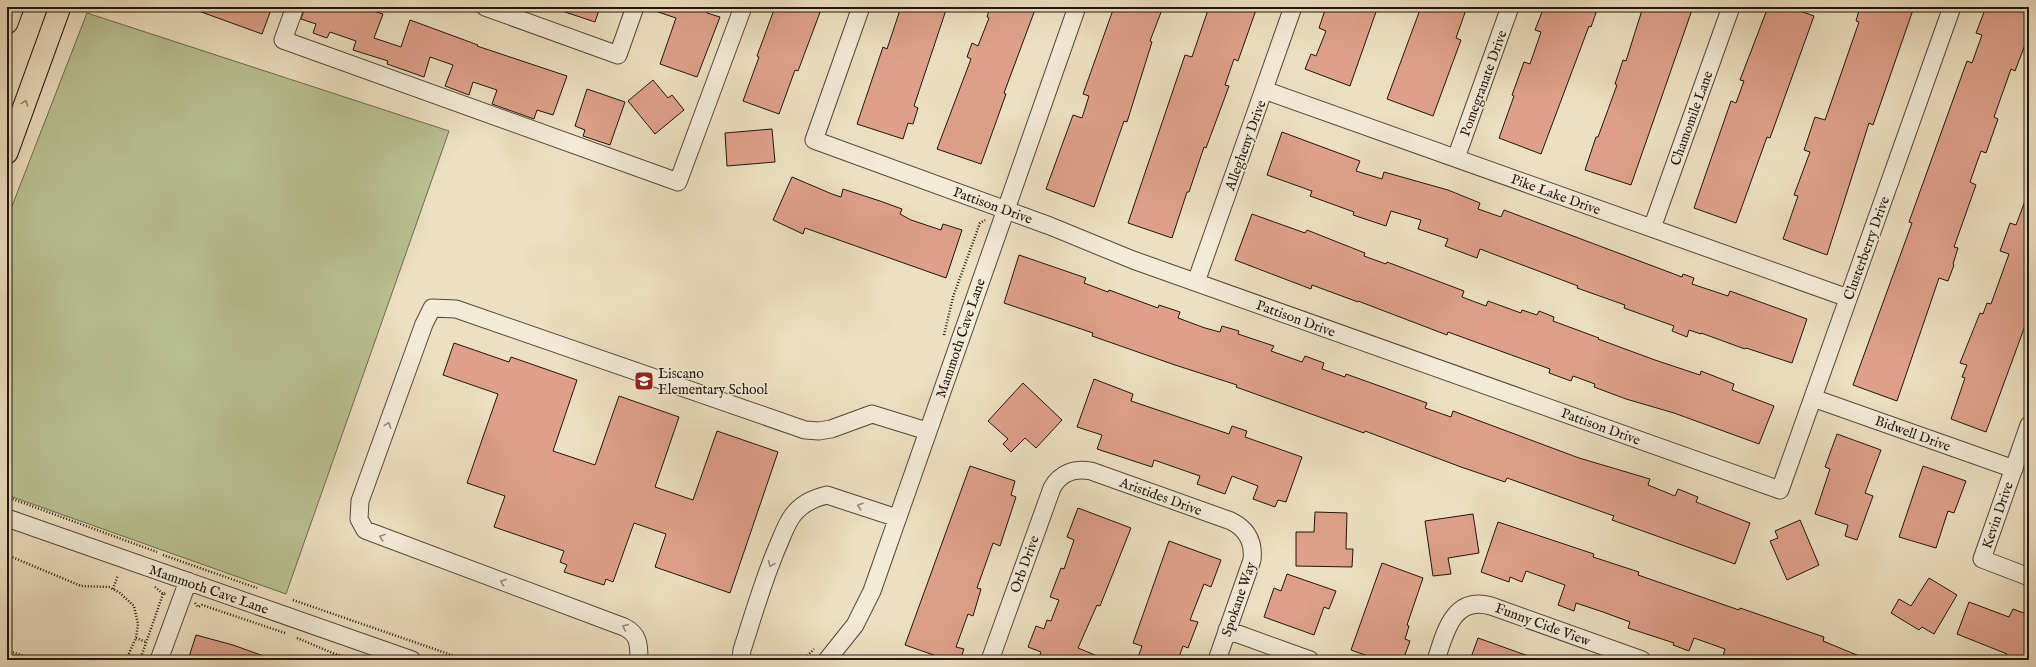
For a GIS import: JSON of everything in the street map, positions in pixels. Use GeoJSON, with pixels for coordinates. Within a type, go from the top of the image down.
{"type":"FeatureCollection","features":[{"type":"Feature","properties":{"kind":"main road"},"geometry":{"type":"LineString","coordinates":[[7,23],[13,7]]}},
{"type":"Feature","properties":{"kind":"main road"},"geometry":{"type":"LineString","coordinates":[[7,153],[60,7]]}},
{"type":"Feature","properties":{"kind":"street"},"geometry":{"type":"LineString","coordinates":[[295,7],[283,40],[678,182],[744,7]]}},
{"type":"Feature","properties":{"kind":"street"},"geometry":{"type":"LineString","coordinates":[[485,7],[517,13],[618,55],[635,7]]}},
{"type":"Feature","properties":{"kind":"street","name":"Pattison Drive"},"geometry":{"type":"LineString","coordinates":[[861,7],[814,140],[1050,226],[1121,256],[1780,490]]}},
{"type":"Feature","properties":{"kind":"street","name":"Mammoth Cave Lane"},"geometry":{"type":"LineString","coordinates":[[827,660],[855,624],[872,590],[1077,7]]}},
{"type":"Feature","properties":{"kind":"street","name":"Allegheny Drive"},"geometry":{"type":"LineString","coordinates":[[1196,282],[1293,7]]}},
{"type":"Feature","properties":{"kind":"street","name":"Pomegranate Drive"},"geometry":{"type":"LineString","coordinates":[[1456,158],[1510,7]]}},
{"type":"Feature","properties":{"kind":"street","name":"Chamomile Lane"},"geometry":{"type":"LineString","coordinates":[[1652,228],[1731,7]]}},
{"type":"Feature","properties":{"kind":"street","name":"Clusterberry Drive"},"geometry":{"type":"LineString","coordinates":[[1780,490],[1952,7]]}},
{"type":"Feature","properties":{"kind":"street","name":"Pike Lake Drive"},"geometry":{"type":"LineString","coordinates":[[1264,90],[1848,298]]}},
{"type":"Feature","properties":{"kind":"street"},"geometry":{"type":"LineString","coordinates":[[639,660],[639,642],[632,630],[365,530],[359,519],[360,501],[424,324],[432,308],[456,309],[805,430],[819,432],[872,414],[927,431]]}},
{"type":"Feature","properties":{"kind":"street","name":"Bidwell Drive"},"geometry":{"type":"LineString","coordinates":[[1813,398],[2014,469]]}},
{"type":"Feature","properties":{"kind":"street","name":"Kevin Drive"},"geometry":{"type":"LineString","coordinates":[[2029,425],[1982,559],[2029,577]]}},
{"type":"Feature","properties":{"kind":"street","name":"Aristides Drive"},"geometry":{"type":"LineString","coordinates":[[1067,473],[1079,470],[1091,471],[1231,521],[1242,527],[1249,537]]}},
{"type":"Feature","properties":{"kind":"street","name":"Orb Drive"},"geometry":{"type":"LineString","coordinates":[[990,660],[1052,488],[1056,482],[1067,473]]}},
{"type":"Feature","properties":{"kind":"street"},"geometry":{"type":"LineString","coordinates":[[742,660],[742,650],[768,570],[786,526],[794,514],[805,503],[816,497],[827,495],[897,518]]}},
{"type":"Feature","properties":{"kind":"street","name":"Mammoth Cave Lane"},"geometry":{"type":"LineString","coordinates":[[7,518],[412,660]]}},
{"type":"Feature","properties":{"kind":"street","name":"Spokane Way"},"geometry":{"type":"LineString","coordinates":[[1216,660],[1252,560],[1253,549],[1249,537]]}},
{"type":"Feature","properties":{"kind":"street"},"geometry":{"type":"LineString","coordinates":[[159,660],[188,582]]}},
{"type":"Feature","properties":{"kind":"street","name":"Funny Cide View"},"geometry":{"type":"LineString","coordinates":[[1436,660],[1452,619],[1465,607],[1475,604],[1487,604],[1642,660]]}},
{"type":"Feature","properties":{"kind":"street"},"geometry":{"type":"LineString","coordinates":[[1227,630],[1310,660]]}},
{"type":"Feature","properties":{"kind":"path"},"geometry":{"type":"LineString","coordinates":[[942,342],[953,297],[980,223],[985,220]]}},
{"type":"Feature","properties":{"kind":"path"},"geometry":{"type":"LineString","coordinates":[[7,498],[259,588]]}},
{"type":"Feature","properties":{"kind":"path"},"geometry":{"type":"LineString","coordinates":[[7,555],[81,586],[113,589],[134,606],[138,624],[136,638],[126,660]]}},
{"type":"Feature","properties":{"kind":"path"},"geometry":{"type":"LineString","coordinates":[[113,589],[118,575]]}},
{"type":"Feature","properties":{"kind":"path"},"geometry":{"type":"LineString","coordinates":[[140,660],[163,594]]}},
{"type":"Feature","properties":{"kind":"path"},"geometry":{"type":"LineString","coordinates":[[286,598],[466,660]]}},
{"type":"Feature","properties":{"kind":"path"},"geometry":{"type":"LineString","coordinates":[[136,638],[146,642]]}},
{"type":"Feature","properties":{"kind":"path"},"geometry":{"type":"LineString","coordinates":[[803,660],[818,646]]}},
{"type":"Feature","properties":{"kind":"path"},"geometry":{"type":"LineString","coordinates":[[7,651],[39,660]]}},
{"type":"Feature","properties":{"kind":"path"},"geometry":{"type":"LineString","coordinates":[[10,660],[11,652]]}},
{"type":"Feature","properties":{"kind":"green space"},"geometry":{"type":"Polygon","coordinates":[[[87,13],[449,131],[286,594],[7,495],[7,219],[87,13]]]}},
{"type":"Feature","properties":{"kind":"building"},"geometry":{"type":"Polygon","coordinates":[[[193,7],[272,7],[262,34],[193,9],[193,7]]]}},
{"type":"Feature","properties":{"kind":"building"},"geometry":{"type":"Polygon","coordinates":[[[305,7],[360,7],[383,14],[374,38],[401,47],[410,20],[478,45],[477,46],[567,76],[553,115],[537,110],[534,119],[492,104],[497,90],[473,82],[469,95],[445,86],[453,65],[430,57],[424,77],[387,64],[388,61],[353,50],[356,41],[330,32],[327,38],[313,33],[316,24],[301,19],[305,7]]]}},
{"type":"Feature","properties":{"kind":"building"},"geometry":{"type":"Polygon","coordinates":[[[556,7],[600,7],[595,22],[556,9],[556,7]]]}},
{"type":"Feature","properties":{"kind":"building"},"geometry":{"type":"Polygon","coordinates":[[[649,7],[709,7],[707,13],[720,17],[697,77],[660,64],[676,18],[649,9],[649,7]]]}},
{"type":"Feature","properties":{"kind":"building"},"geometry":{"type":"Polygon","coordinates":[[[775,7],[822,7],[798,71],[795,70],[779,114],[743,101],[759,57],[757,56],[775,7]]]}},
{"type":"Feature","properties":{"kind":"building"},"geometry":{"type":"Polygon","coordinates":[[[901,7],[947,7],[914,106],[918,108],[913,124],[908,123],[903,139],[857,124],[883,47],[887,49],[901,7]]]}},
{"type":"Feature","properties":{"kind":"building"},"geometry":{"type":"Polygon","coordinates":[[[990,7],[1036,7],[1004,93],[1006,94],[981,164],[937,149],[971,59],[967,57],[972,43],[978,46],[989,18],[987,17],[990,7]]]}},
{"type":"Feature","properties":{"kind":"building"},"geometry":{"type":"Polygon","coordinates":[[[1114,7],[1163,7],[1150,41],[1152,42],[1127,122],[1124,121],[1094,207],[1046,189],[1073,115],[1082,118],[1089,96],[1083,94],[1114,7]]]}},
{"type":"Feature","properties":{"kind":"building"},"geometry":{"type":"Polygon","coordinates":[[[1209,7],[1257,7],[1238,61],[1234,59],[1225,85],[1229,86],[1206,148],[1204,147],[1189,192],[1187,192],[1172,238],[1128,223],[1185,55],[1192,57],[1209,7]]]}},
{"type":"Feature","properties":{"kind":"building"},"geometry":{"type":"Polygon","coordinates":[[[1326,7],[1370,7],[1377,9],[1350,86],[1305,69],[1311,54],[1316,56],[1326,31],[1319,28],[1326,7]]]}},
{"type":"Feature","properties":{"kind":"building"},"geometry":{"type":"Polygon","coordinates":[[[1421,7],[1467,7],[1456,38],[1461,40],[1433,116],[1387,99],[1421,7]]]}},
{"type":"Feature","properties":{"kind":"building"},"geometry":{"type":"Polygon","coordinates":[[[1544,7],[1598,7],[1591,27],[1589,26],[1541,154],[1499,138],[1524,62],[1530,64],[1541,32],[1535,30],[1544,7]]]}},
{"type":"Feature","properties":{"kind":"building"},"geometry":{"type":"Polygon","coordinates":[[[1643,7],[1693,7],[1631,185],[1585,170],[1596,137],[1598,137],[1617,85],[1615,84],[1623,60],[1626,61],[1643,7]]]}},
{"type":"Feature","properties":{"kind":"building"},"geometry":{"type":"Polygon","coordinates":[[[1768,7],[1789,7],[1814,16],[1770,138],[1767,137],[1736,223],[1694,208],[1731,101],[1736,103],[1744,81],[1740,80],[1768,7]]]}},
{"type":"Feature","properties":{"kind":"building"},"geometry":{"type":"Polygon","coordinates":[[[1860,7],[1914,7],[1873,125],[1869,123],[1827,255],[1783,239],[1798,196],[1794,195],[1810,152],[1804,150],[1815,117],[1825,120],[1859,22],[1856,21],[1860,7]]]}},
{"type":"Feature","properties":{"kind":"building"},"geometry":{"type":"Polygon","coordinates":[[[1986,7],[2029,7],[2029,26],[2025,36],[2028,37],[2015,71],[2011,69],[1994,117],[1998,119],[1986,153],[1981,151],[1970,182],[1976,185],[1954,247],[1958,248],[1953,264],[1954,265],[1948,281],[1939,278],[1897,401],[1853,385],[1912,223],[1909,222],[1967,61],[1972,63],[1982,35],[1976,33],[1986,7]]]}},
{"type":"Feature","properties":{"kind":"building"},"geometry":{"type":"Polygon","coordinates":[[[653,80],[668,98],[672,95],[684,110],[655,134],[628,101],[653,80]]]}},
{"type":"Feature","properties":{"kind":"building"},"geometry":{"type":"Polygon","coordinates":[[[587,89],[625,102],[610,145],[583,136],[585,130],[575,126],[587,89]]]}},
{"type":"Feature","properties":{"kind":"building"},"geometry":{"type":"Polygon","coordinates":[[[772,129],[775,162],[727,166],[725,133],[772,129]]]}},
{"type":"Feature","properties":{"kind":"building"},"geometry":{"type":"Polygon","coordinates":[[[1282,132],[1360,161],[1356,171],[1382,179],[1384,172],[1448,190],[1480,203],[1478,209],[1501,217],[1504,210],[1682,277],[1683,274],[1694,278],[1692,284],[1728,296],[1730,291],[1807,319],[1792,363],[1689,330],[1687,337],[1672,331],[1674,326],[1624,308],[1625,305],[1577,288],[1578,286],[1480,249],[1477,258],[1445,246],[1448,239],[1418,229],[1421,220],[1391,211],[1386,226],[1353,215],[1354,212],[1310,196],[1312,191],[1267,175],[1282,132]]]}},
{"type":"Feature","properties":{"kind":"building"},"geometry":{"type":"Polygon","coordinates":[[[792,177],[841,197],[843,189],[880,201],[902,209],[900,214],[911,220],[941,230],[943,224],[962,230],[946,278],[805,228],[803,234],[773,220],[792,177]]]}},
{"type":"Feature","properties":{"kind":"building"},"geometry":{"type":"Polygon","coordinates":[[[2028,193],[2029,315],[1986,432],[1951,419],[1965,378],[1962,377],[1967,365],[1960,363],[1980,313],[1983,314],[1987,303],[1991,304],[2009,254],[2000,251],[2010,223],[2016,225],[2028,193]]]}},
{"type":"Feature","properties":{"kind":"building"},"geometry":{"type":"Polygon","coordinates":[[[1252,214],[1305,233],[1307,230],[1365,253],[1364,256],[1386,264],[1387,262],[1464,291],[1462,297],[1486,306],[1488,301],[1521,313],[1522,310],[1537,315],[1539,311],[1554,317],[1553,321],[1599,338],[1598,339],[1700,375],[1701,371],[1734,384],[1732,390],[1774,406],[1759,444],[1674,413],[1626,399],[1594,387],[1595,384],[1573,376],[1571,381],[1549,373],[1550,369],[1448,332],[1447,335],[1358,301],[1312,285],[1311,289],[1235,260],[1252,214]]]}},
{"type":"Feature","properties":{"kind":"building"},"geometry":{"type":"Polygon","coordinates":[[[1019,255],[1086,278],[1084,283],[1108,292],[1109,290],[1158,308],[1159,305],[1180,312],[1178,318],[1205,328],[1220,332],[1222,326],[1239,331],[1238,334],[1274,346],[1271,351],[1302,362],[1305,356],[1324,363],[1322,369],[1345,377],[1346,374],[1427,403],[1425,408],[1451,417],[1453,411],[1579,458],[1650,479],[1648,485],[1675,496],[1678,489],[1698,497],[1696,502],[1750,523],[1735,564],[1612,520],[1614,516],[1507,478],[1505,482],[1461,467],[1365,431],[1364,433],[1236,387],[1237,385],[1092,336],[1093,333],[1004,303],[1019,255]]]}},
{"type":"Feature","properties":{"kind":"building"},"geometry":{"type":"Polygon","coordinates":[[[454,343],[509,362],[511,357],[577,380],[553,451],[595,465],[619,396],[679,417],[655,487],[693,500],[717,431],[778,452],[730,593],[655,567],[666,534],[634,523],[613,582],[606,579],[604,585],[564,572],[567,565],[560,562],[564,551],[494,527],[505,496],[467,483],[498,394],[443,375],[454,343]]]}},
{"type":"Feature","properties":{"kind":"building"},"geometry":{"type":"Polygon","coordinates":[[[1094,379],[1133,394],[1131,401],[1229,434],[1232,426],[1247,431],[1245,437],[1302,457],[1286,502],[1278,500],[1275,507],[1253,499],[1258,486],[1232,476],[1225,494],[1197,484],[1200,476],[1154,460],[1152,467],[1097,449],[1102,435],[1077,427],[1094,379]]]}},
{"type":"Feature","properties":{"kind":"building"},"geometry":{"type":"Polygon","coordinates":[[[1023,383],[1062,420],[1036,448],[1025,438],[1011,452],[1003,444],[1008,439],[988,421],[1023,383]]]}},
{"type":"Feature","properties":{"kind":"building"},"geometry":{"type":"Polygon","coordinates":[[[1837,434],[1881,450],[1865,493],[1873,496],[1857,540],[1845,536],[1848,525],[1815,514],[1830,469],[1825,467],[1837,434]]]}},
{"type":"Feature","properties":{"kind":"building"},"geometry":{"type":"Polygon","coordinates":[[[970,466],[1015,481],[1011,495],[1016,497],[1000,546],[993,543],[977,588],[981,589],[973,616],[968,614],[956,647],[964,649],[960,660],[948,660],[905,645],[970,466]]]}},
{"type":"Feature","properties":{"kind":"building"},"geometry":{"type":"Polygon","coordinates":[[[1923,466],[1966,481],[1954,513],[1948,511],[1936,548],[1899,537],[1923,466]]]}},
{"type":"Feature","properties":{"kind":"building"},"geometry":{"type":"Polygon","coordinates":[[[1078,508],[1131,528],[1100,606],[1097,605],[1078,648],[1107,660],[1038,660],[1041,652],[1028,647],[1036,626],[1044,629],[1047,620],[1051,621],[1059,600],[1050,597],[1061,568],[1064,569],[1074,540],[1067,537],[1078,508]]]}},
{"type":"Feature","properties":{"kind":"building"},"geometry":{"type":"Polygon","coordinates":[[[1315,512],[1347,513],[1346,549],[1353,549],[1352,567],[1296,566],[1296,532],[1314,532],[1315,512]]]}},
{"type":"Feature","properties":{"kind":"building"},"geometry":{"type":"Polygon","coordinates":[[[1473,514],[1479,553],[1448,558],[1451,574],[1433,576],[1425,521],[1473,514]]]}},
{"type":"Feature","properties":{"kind":"building"},"geometry":{"type":"Polygon","coordinates":[[[1800,520],[1819,565],[1787,580],[1770,541],[1778,538],[1775,531],[1800,520]]]}},
{"type":"Feature","properties":{"kind":"building"},"geometry":{"type":"Polygon","coordinates":[[[1498,522],[1594,554],[1593,557],[1639,572],[1638,575],[1739,610],[1740,608],[1824,637],[1823,641],[1869,660],[1734,660],[1723,656],[1725,649],[1694,638],[1689,651],[1673,645],[1674,643],[1628,628],[1630,622],[1603,612],[1576,603],[1574,611],[1558,605],[1565,585],[1526,571],[1522,582],[1510,577],[1509,582],[1481,572],[1498,522]]]}},
{"type":"Feature","properties":{"kind":"building"},"geometry":{"type":"Polygon","coordinates":[[[1169,541],[1221,560],[1211,587],[1204,584],[1190,620],[1198,622],[1188,648],[1183,646],[1178,660],[1137,660],[1142,646],[1133,643],[1169,541]]]}},
{"type":"Feature","properties":{"kind":"building"},"geometry":{"type":"Polygon","coordinates":[[[1382,563],[1423,578],[1407,625],[1409,626],[1405,639],[1410,641],[1403,660],[1379,660],[1351,650],[1382,563]]]}},
{"type":"Feature","properties":{"kind":"building"},"geometry":{"type":"Polygon","coordinates":[[[1287,574],[1336,591],[1329,609],[1324,607],[1314,635],[1264,617],[1274,588],[1281,591],[1287,574]]]}},
{"type":"Feature","properties":{"kind":"building"},"geometry":{"type":"Polygon","coordinates":[[[1929,578],[1957,595],[1934,634],[1922,627],[1919,630],[1891,613],[1899,599],[1911,606],[1929,578]]]}},
{"type":"Feature","properties":{"kind":"building"},"geometry":{"type":"Polygon","coordinates":[[[1969,602],[2009,617],[2013,609],[2029,615],[2029,660],[2005,660],[2007,654],[1957,634],[1969,602]]]}},
{"type":"Feature","properties":{"kind":"building"},"geometry":{"type":"Polygon","coordinates":[[[196,635],[233,645],[269,658],[269,660],[188,660],[196,635]]]}},
{"type":"Feature","properties":{"kind":"building"},"geometry":{"type":"Polygon","coordinates":[[[1478,638],[1534,658],[1533,660],[1470,660],[1478,638]]]}},
{"type":"Feature","properties":{"kind":"place","name":"Liscano Elementary School"},"geometry":{"type":"Point","coordinates":[644,381]}}]}
